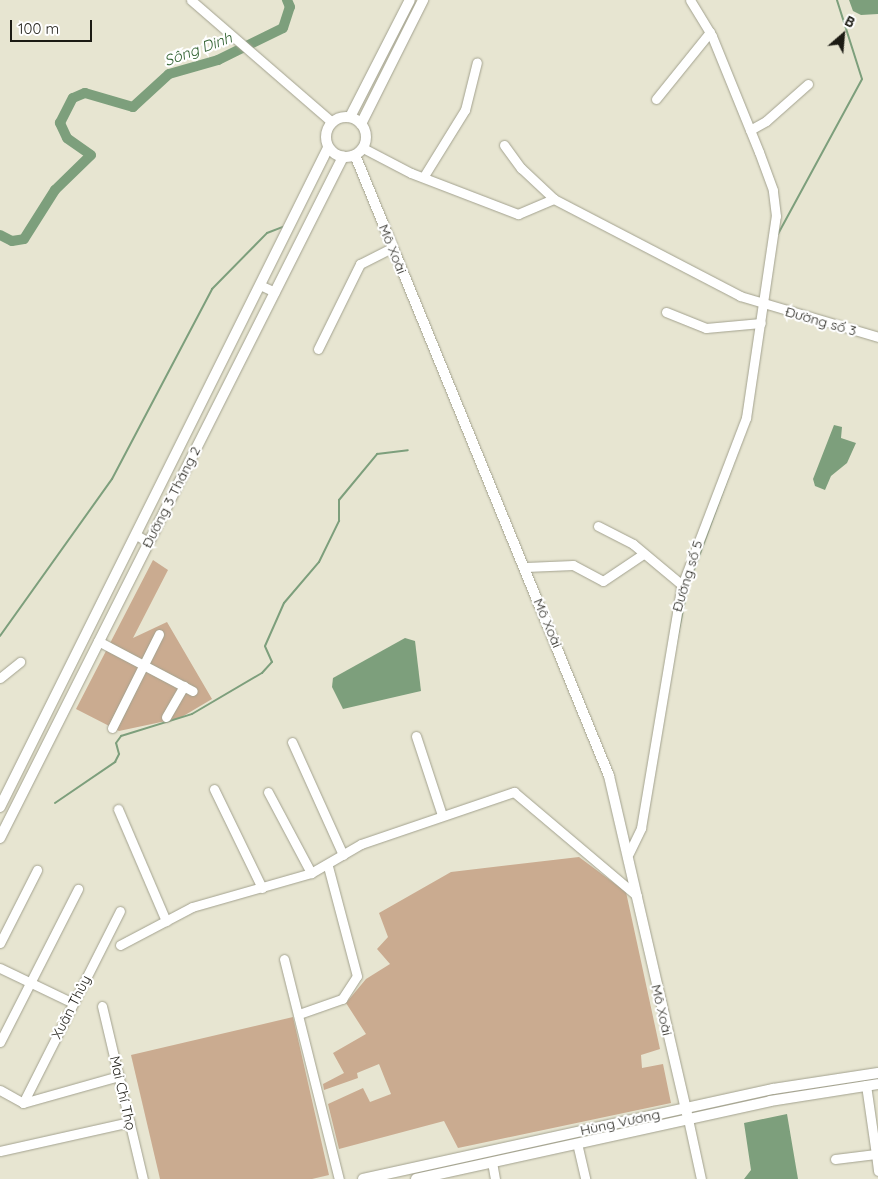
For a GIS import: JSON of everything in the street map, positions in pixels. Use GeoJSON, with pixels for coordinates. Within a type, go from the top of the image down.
{"type":"FeatureCollection","features":[{"type":"Feature","properties":{"kind":"main road"},"geometry":{"type":"LineString","coordinates":[[350,117],[361,124],[366,136],[359,152],[343,157],[328,148],[325,135],[332,122],[350,117],[410,0]]}},
{"type":"Feature","properties":{"kind":"main road"},"geometry":{"type":"LineString","coordinates":[[361,124],[423,0]]}},
{"type":"Feature","properties":{"kind":"main road","name":"Đường 3 Tháng 2"},"geometry":{"type":"LineString","coordinates":[[0,807],[138,536],[328,148]]}},
{"type":"Feature","properties":{"kind":"main road","name":"Mô Xoài"},"geometry":{"type":"LineString","coordinates":[[359,152],[392,248],[526,567],[609,776],[629,853],[687,1113]]}},
{"type":"Feature","properties":{"kind":"main road","name":"Đường 3 Tháng 2"},"geometry":{"type":"LineString","coordinates":[[0,838],[343,157]]}},
{"type":"Feature","properties":{"kind":"main road","name":"Hùng Vương"},"geometry":{"type":"LineString","coordinates":[[416,1179],[446,1176],[492,1162],[577,1143],[816,1080],[878,1073]]}},
{"type":"Feature","properties":{"kind":"main road","name":"Hùng Vương"},"geometry":{"type":"LineString","coordinates":[[363,1179],[687,1113],[878,1084]]}},
{"type":"Feature","properties":{"kind":"street"},"geometry":{"type":"LineString","coordinates":[[191,0],[332,122]]}},
{"type":"Feature","properties":{"kind":"street","name":"Đường số 5"},"geometry":{"type":"LineString","coordinates":[[629,853],[640,832],[682,585],[745,424],[764,304],[776,203],[750,130],[710,32],[691,0]]}},
{"type":"Feature","properties":{"kind":"street"},"geometry":{"type":"LineString","coordinates":[[656,99],[710,32]]}},
{"type":"Feature","properties":{"kind":"street"},"geometry":{"type":"LineString","coordinates":[[424,176],[465,110],[477,62]]}},
{"type":"Feature","properties":{"kind":"street"},"geometry":{"type":"LineString","coordinates":[[750,130],[766,121],[808,84]]}},
{"type":"Feature","properties":{"kind":"street","name":"Đường số 3"},"geometry":{"type":"LineString","coordinates":[[504,145],[521,168],[554,199],[715,285],[764,304],[878,337]]}},
{"type":"Feature","properties":{"kind":"street"},"geometry":{"type":"LineString","coordinates":[[359,152],[520,214],[554,199]]}},
{"type":"Feature","properties":{"kind":"street"},"geometry":{"type":"LineString","coordinates":[[318,349],[360,264],[392,248]]}},
{"type":"Feature","properties":{"kind":"street"},"geometry":{"type":"LineString","coordinates":[[262,286],[275,292]]}},
{"type":"Feature","properties":{"kind":"street"},"geometry":{"type":"LineString","coordinates":[[666,312],[706,328],[761,323]]}},
{"type":"Feature","properties":{"kind":"street"},"geometry":{"type":"LineString","coordinates":[[598,526],[633,544],[682,585]]}},
{"type":"Feature","properties":{"kind":"street"},"geometry":{"type":"LineString","coordinates":[[138,536],[148,542]]}},
{"type":"Feature","properties":{"kind":"street"},"geometry":{"type":"LineString","coordinates":[[526,567],[573,565],[603,581],[643,554]]}},
{"type":"Feature","properties":{"kind":"street"},"geometry":{"type":"LineString","coordinates":[[112,728],[159,634]]}},
{"type":"Feature","properties":{"kind":"street"},"geometry":{"type":"LineString","coordinates":[[98,641],[194,691]]}},
{"type":"Feature","properties":{"kind":"street"},"geometry":{"type":"LineString","coordinates":[[0,678],[20,662]]}},
{"type":"Feature","properties":{"kind":"street"},"geometry":{"type":"LineString","coordinates":[[166,717],[184,686]]}},
{"type":"Feature","properties":{"kind":"street"},"geometry":{"type":"LineString","coordinates":[[416,736],[442,816]]}},
{"type":"Feature","properties":{"kind":"street"},"geometry":{"type":"LineString","coordinates":[[34,737],[47,742]]}},
{"type":"Feature","properties":{"kind":"street"},"geometry":{"type":"LineString","coordinates":[[292,742],[342,855]]}},
{"type":"Feature","properties":{"kind":"street"},"geometry":{"type":"LineString","coordinates":[[214,789],[262,888]]}},
{"type":"Feature","properties":{"kind":"street"},"geometry":{"type":"LineString","coordinates":[[268,792],[311,873]]}},
{"type":"Feature","properties":{"kind":"street"},"geometry":{"type":"LineString","coordinates":[[120,945],[203,903],[311,873],[328,866],[342,855],[442,816],[521,793],[578,850],[638,896]]}},
{"type":"Feature","properties":{"kind":"street"},"geometry":{"type":"LineString","coordinates":[[118,809],[166,921]]}},
{"type":"Feature","properties":{"kind":"street"},"geometry":{"type":"LineString","coordinates":[[299,1014],[342,999],[357,976],[328,866]]}},
{"type":"Feature","properties":{"kind":"street"},"geometry":{"type":"LineString","coordinates":[[0,943],[37,870]]}},
{"type":"Feature","properties":{"kind":"street"},"geometry":{"type":"LineString","coordinates":[[0,1042],[78,889]]}},
{"type":"Feature","properties":{"kind":"street","name":"Xuân Thủy"},"geometry":{"type":"LineString","coordinates":[[23,1102],[120,911]]}},
{"type":"Feature","properties":{"kind":"street"},"geometry":{"type":"LineString","coordinates":[[284,959],[339,1179]]}},
{"type":"Feature","properties":{"kind":"street"},"geometry":{"type":"LineString","coordinates":[[0,968],[73,1003]]}},
{"type":"Feature","properties":{"kind":"street","name":"Mai Chí Thọ"},"geometry":{"type":"LineString","coordinates":[[102,1006],[143,1179]]}},
{"type":"Feature","properties":{"kind":"street"},"geometry":{"type":"LineString","coordinates":[[0,1090],[23,1102],[119,1076]]}},
{"type":"Feature","properties":{"kind":"street"},"geometry":{"type":"LineString","coordinates":[[866,1085],[878,1171]]}},
{"type":"Feature","properties":{"kind":"street"},"geometry":{"type":"LineString","coordinates":[[687,1113],[700,1179]]}},
{"type":"Feature","properties":{"kind":"street"},"geometry":{"type":"LineString","coordinates":[[0,1151],[130,1122]]}},
{"type":"Feature","properties":{"kind":"street"},"geometry":{"type":"LineString","coordinates":[[577,1143],[584,1179]]}},
{"type":"Feature","properties":{"kind":"street"},"geometry":{"type":"LineString","coordinates":[[835,1159],[876,1154]]}},
{"type":"Feature","properties":{"kind":"street"},"geometry":{"type":"LineString","coordinates":[[492,1162],[495,1179]]}},
{"type":"Feature","properties":{"kind":"shaded area"},"geometry":{"type":"Polygon","coordinates":[[[849,0],[878,0],[878,14],[861,15],[853,11],[849,0]]]}},
{"type":"Feature","properties":{"kind":"shaded area"},"geometry":{"type":"Polygon","coordinates":[[[834,425],[842,427],[841,438],[856,443],[847,463],[831,476],[825,490],[815,486],[813,479],[834,425]]]}},
{"type":"Feature","properties":{"kind":"shaded area"},"geometry":{"type":"Polygon","coordinates":[[[153,560],[168,570],[133,638],[167,622],[212,699],[180,718],[119,731],[76,709],[153,560]]]}},
{"type":"Feature","properties":{"kind":"shaded area"},"geometry":{"type":"Polygon","coordinates":[[[405,638],[415,641],[421,691],[343,709],[332,687],[333,678],[405,638]]]}},
{"type":"Feature","properties":{"kind":"shaded area"},"geometry":{"type":"Polygon","coordinates":[[[579,857],[626,892],[660,1049],[641,1055],[642,1068],[663,1064],[671,1103],[458,1148],[444,1121],[339,1149],[328,1104],[363,1088],[370,1102],[391,1094],[379,1064],[357,1073],[358,1078],[324,1090],[323,1084],[344,1073],[333,1053],[366,1034],[346,1003],[366,979],[390,964],[377,949],[388,937],[379,913],[451,872],[579,857]]]}},
{"type":"Feature","properties":{"kind":"shaded area"},"geometry":{"type":"Polygon","coordinates":[[[293,1017],[329,1175],[312,1179],[160,1179],[131,1055],[293,1017]]]}},
{"type":"Feature","properties":{"kind":"shaded area"},"geometry":{"type":"Polygon","coordinates":[[[787,1114],[798,1179],[744,1179],[751,1170],[744,1123],[787,1114]]]}},
{"type":"Feature","properties":{"kind":"waterway","name":"Sông Dinh"},"geometry":{"type":"LineString","coordinates":[[0,235],[12,241],[24,239],[55,190],[91,155],[67,138],[60,123],[73,98],[85,93],[133,107],[169,74],[218,60],[283,28],[290,7],[287,0]]}},
{"type":"Feature","properties":{"kind":"waterway"},"geometry":{"type":"LineString","coordinates":[[778,234],[862,79],[837,0]]}},
{"type":"Feature","properties":{"kind":"waterway"},"geometry":{"type":"LineString","coordinates":[[0,636],[112,479],[212,289],[267,233],[283,227]]}},
{"type":"Feature","properties":{"kind":"waterway"},"geometry":{"type":"LineString","coordinates":[[675,648],[688,586],[748,423]]}},
{"type":"Feature","properties":{"kind":"waterway"},"geometry":{"type":"LineString","coordinates":[[55,803],[115,762],[119,754],[116,743],[121,736],[192,714],[262,673],[272,662],[265,646],[284,603],[319,562],[339,521],[339,500],[377,454],[408,450]]}}]}
